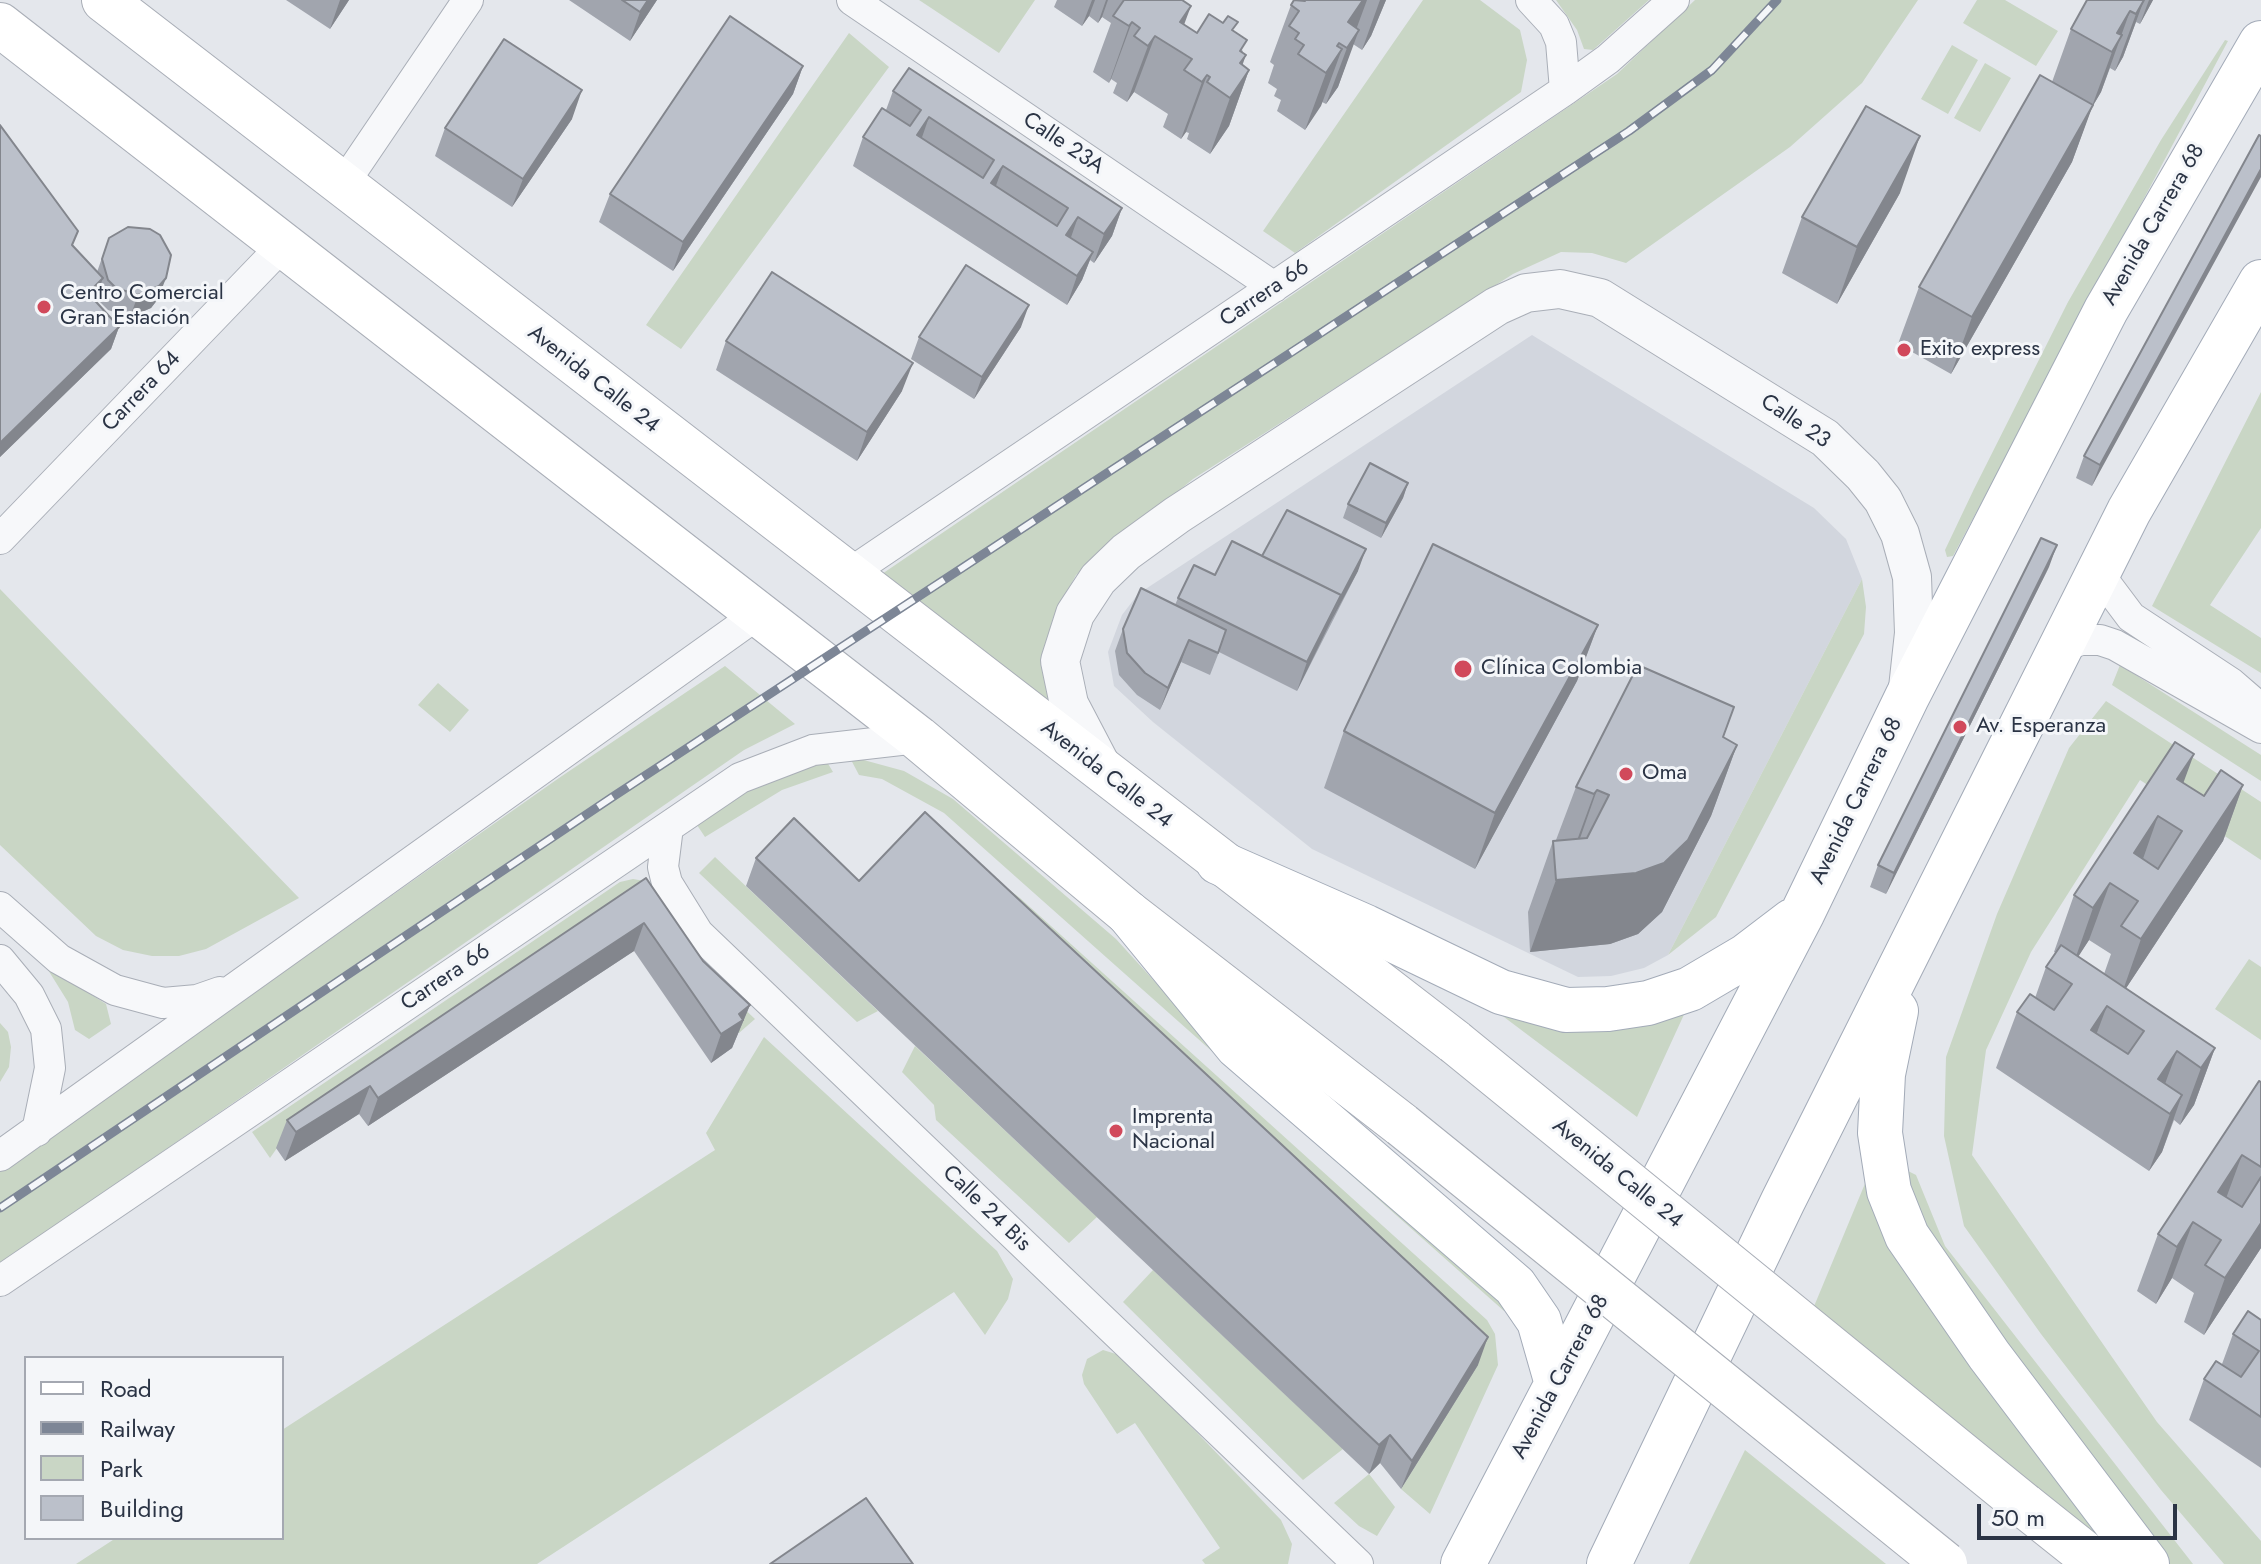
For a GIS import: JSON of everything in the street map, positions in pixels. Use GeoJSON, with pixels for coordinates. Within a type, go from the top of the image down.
{"type":"FeatureCollection","features":[{"type":"Feature","properties":{"kind":"main road","name":"Avenida Calle 24"},"geometry":{"type":"LineString","coordinates":[[104,0],[1455,1042],[2098,1564]]}},
{"type":"Feature","properties":{"kind":"main road"},"geometry":{"type":"LineString","coordinates":[[0,25],[918,738],[1128,913],[1402,1125],[1945,1564]]}},
{"type":"Feature","properties":{"kind":"main road","name":"Avenida Carrera 68"},"geometry":{"type":"LineString","coordinates":[[1462,1562],[1803,912],[1907,697],[2106,310],[2261,43]]}},
{"type":"Feature","properties":{"kind":"main road"},"geometry":{"type":"LineString","coordinates":[[1609,1564],[1783,1201],[2129,511],[2261,282]]}},
{"type":"Feature","properties":{"kind":"main road"},"geometry":{"type":"LineString","coordinates":[[1218,862],[1366,927],[1501,992],[1566,1010],[1608,1009],[1648,1003],[1690,989],[1746,956],[1803,912]]}},
{"type":"Feature","properties":{"kind":"main road"},"geometry":{"type":"LineString","coordinates":[[1128,913],[1237,1046],[1515,1286],[1539,1321],[1557,1384]]}},
{"type":"Feature","properties":{"kind":"main road"},"geometry":{"type":"LineString","coordinates":[[1912,943],[1889,1039],[1879,1115],[1884,1170],[1898,1215],[1923,1263],[2147,1564]]}},
{"type":"Feature","properties":{"kind":"street"},"geometry":{"type":"LineString","coordinates":[[342,186],[468,0]]}},
{"type":"Feature","properties":{"kind":"street","name":"Calle 23A"},"geometry":{"type":"LineString","coordinates":[[852,0],[1274,287]]}},
{"type":"Feature","properties":{"kind":"street"},"geometry":{"type":"LineString","coordinates":[[1531,0],[1554,25],[1561,42],[1565,90]]}},
{"type":"Feature","properties":{"kind":"street","name":"Carrera 66"},"geometry":{"type":"LineString","coordinates":[[847,575],[1565,90],[1608,59],[1674,0]]}},
{"type":"Feature","properties":{"kind":"street","name":"Carrera 64"},"geometry":{"type":"LineString","coordinates":[[0,539],[283,245]]}},
{"type":"Feature","properties":{"kind":"street","name":"Calle 23"},"geometry":{"type":"LineString","coordinates":[[1108,777],[1069,704],[1060,661],[1075,614],[1098,579],[1126,552],[1177,515],[1497,306],[1526,293],[1560,289],[1600,298],[1825,438],[1863,475],[1883,500],[1900,534],[1912,577],[1914,633],[1907,697]]}},
{"type":"Feature","properties":{"kind":"street"},"geometry":{"type":"LineString","coordinates":[[2098,573],[2131,617],[2231,683],[2261,709]]}},
{"type":"Feature","properties":{"kind":"street"},"geometry":{"type":"LineString","coordinates":[[0,1156],[758,614]]}},
{"type":"Feature","properties":{"kind":"street"},"geometry":{"type":"LineString","coordinates":[[2061,647],[2081,640],[2115,645],[2261,728]]}},
{"type":"Feature","properties":{"kind":"street","name":"Carrera 66"},"geometry":{"type":"LineString","coordinates":[[0,1281],[740,778],[777,761],[813,750],[918,738]]}},
{"type":"Feature","properties":{"kind":"street","name":"Calle 24 Bis"},"geometry":{"type":"LineString","coordinates":[[668,827],[663,867],[667,883],[698,933],[1358,1564]]}},
{"type":"Feature","properties":{"kind":"street"},"geometry":{"type":"LineString","coordinates":[[0,907],[59,959],[115,990],[163,1003],[197,1000],[241,985]]}},
{"type":"Feature","properties":{"kind":"street"},"geometry":{"type":"LineString","coordinates":[[0,960],[29,995],[46,1029],[50,1068],[37,1131]]}},
{"type":"Feature","properties":{"kind":"shaded area","name":"Clínica Colombia"},"geometry":{"type":"Polygon","coordinates":[[[1532,335],[1814,508],[1846,539],[1862,579],[1668,955],[1644,968],[1611,976],[1578,977],[1312,849],[1153,722],[1114,686],[1108,652],[1122,615],[1138,594],[1532,335]]]}},
{"type":"Feature","properties":{"kind":"green space"},"geometry":{"type":"Polygon","coordinates":[[[919,0],[1035,0],[999,53],[919,0]]]}},
{"type":"Feature","properties":{"kind":"green space"},"geometry":{"type":"Polygon","coordinates":[[[1423,0],[1480,0],[1520,30],[1527,60],[1521,92],[1295,253],[1263,231],[1423,0]]]}},
{"type":"Feature","properties":{"kind":"green space"},"geometry":{"type":"Polygon","coordinates":[[[1556,0],[1649,0],[1593,50],[1584,49],[1577,30],[1556,0]]]}},
{"type":"Feature","properties":{"kind":"green space"},"geometry":{"type":"Polygon","coordinates":[[[1695,0],[1918,0],[1862,83],[1790,147],[1626,263],[1592,253],[1561,252],[1513,274],[1193,479],[1076,575],[1053,618],[1043,656],[1049,704],[879,576],[1617,74],[1695,0]]]}},
{"type":"Feature","properties":{"kind":"green space"},"geometry":{"type":"Polygon","coordinates":[[[1977,0],[2005,0],[2058,31],[2036,66],[1963,23],[1977,0]]]}},
{"type":"Feature","properties":{"kind":"green space"},"geometry":{"type":"Polygon","coordinates":[[[849,33],[889,67],[681,349],[646,325],[849,33]]]}},
{"type":"Feature","properties":{"kind":"green space"},"geometry":{"type":"Polygon","coordinates":[[[2225,40],[2228,41],[1953,556],[1947,557],[1945,550],[2068,302],[2161,140],[2225,40]]]}},
{"type":"Feature","properties":{"kind":"green space"},"geometry":{"type":"Polygon","coordinates":[[[1952,45],[1978,60],[1948,114],[1921,99],[1952,45]]]}},
{"type":"Feature","properties":{"kind":"green space"},"geometry":{"type":"Polygon","coordinates":[[[1985,63],[2011,78],[1980,132],[1954,118],[1985,63]]]}},
{"type":"Feature","properties":{"kind":"green space"},"geometry":{"type":"Polygon","coordinates":[[[2261,392],[2261,528],[2210,605],[2261,638],[2261,673],[2152,606],[2261,392]]]}},
{"type":"Feature","properties":{"kind":"green space"},"geometry":{"type":"Polygon","coordinates":[[[1862,579],[1866,607],[1864,634],[1716,917],[1668,955],[1862,579]]]}},
{"type":"Feature","properties":{"kind":"green space"},"geometry":{"type":"Polygon","coordinates":[[[0,589],[299,898],[206,949],[179,956],[152,956],[123,950],[96,936],[0,845],[0,589]]]}},
{"type":"Feature","properties":{"kind":"green space"},"geometry":{"type":"Polygon","coordinates":[[[2120,665],[2261,755],[2261,781],[2112,685],[2120,665]]]}},
{"type":"Feature","properties":{"kind":"green space"},"geometry":{"type":"Polygon","coordinates":[[[725,666],[795,724],[744,750],[0,1264],[0,1171],[559,778],[725,666]]]}},
{"type":"Feature","properties":{"kind":"green space"},"geometry":{"type":"Polygon","coordinates":[[[438,683],[469,710],[450,732],[418,705],[438,683]]]}},
{"type":"Feature","properties":{"kind":"green space"},"geometry":{"type":"Polygon","coordinates":[[[2106,701],[2261,802],[2261,860],[2140,780],[2031,952],[1986,1050],[1972,1155],[2157,1422],[2261,1541],[2261,1564],[2224,1564],[2161,1490],[2041,1334],[1964,1226],[1944,1136],[1946,1057],[1997,914],[2069,748],[2106,701]]]}},
{"type":"Feature","properties":{"kind":"green space"},"geometry":{"type":"Polygon","coordinates":[[[849,756],[904,771],[953,799],[1116,939],[1218,1051],[1502,1292],[1504,1311],[944,813],[882,779],[859,775],[849,756]]]}},
{"type":"Feature","properties":{"kind":"green space"},"geometry":{"type":"Polygon","coordinates":[[[824,757],[833,772],[782,790],[705,837],[695,822],[757,783],[824,757]]]}},
{"type":"Feature","properties":{"kind":"green space"},"geometry":{"type":"Polygon","coordinates":[[[939,837],[1020,898],[1487,1320],[1495,1334],[1498,1365],[1430,1514],[1401,1489],[1477,1365],[939,837]]]}},
{"type":"Feature","properties":{"kind":"green space"},"geometry":{"type":"Polygon","coordinates":[[[715,857],[878,1011],[857,1022],[699,873],[715,857]]]}},
{"type":"Feature","properties":{"kind":"green space"},"geometry":{"type":"Polygon","coordinates":[[[633,879],[645,881],[690,957],[755,1019],[739,1033],[635,907],[277,1148],[270,1158],[252,1132],[620,882],[633,879]]]}},
{"type":"Feature","properties":{"kind":"green space"},"geometry":{"type":"Polygon","coordinates":[[[2249,959],[2261,967],[2261,1040],[2215,1009],[2249,959]]]}},
{"type":"Feature","properties":{"kind":"green space"},"geometry":{"type":"Polygon","coordinates":[[[45,965],[106,1004],[111,1024],[89,1039],[75,1030],[68,1002],[45,965]]]}},
{"type":"Feature","properties":{"kind":"green space"},"geometry":{"type":"Polygon","coordinates":[[[1687,1008],[1637,1117],[1496,1011],[1687,1008]]]}},
{"type":"Feature","properties":{"kind":"green space"},"geometry":{"type":"Polygon","coordinates":[[[0,1023],[8,1032],[11,1047],[9,1067],[0,1082],[0,1023]]]}},
{"type":"Feature","properties":{"kind":"green space"},"geometry":{"type":"Polygon","coordinates":[[[764,1037],[997,1251],[1013,1279],[1008,1299],[985,1335],[954,1292],[537,1564],[76,1564],[113,1540],[284,1540],[284,1429],[715,1150],[706,1133],[764,1037]]]}},
{"type":"Feature","properties":{"kind":"green space"},"geometry":{"type":"Polygon","coordinates":[[[915,1046],[1097,1217],[1069,1243],[936,1120],[934,1105],[902,1072],[915,1046]]]}},
{"type":"Feature","properties":{"kind":"green space"},"geometry":{"type":"Polygon","coordinates":[[[1898,1166],[1916,1175],[1945,1246],[2193,1564],[2168,1564],[1940,1261],[1898,1166]]]}},
{"type":"Feature","properties":{"kind":"green space"},"geometry":{"type":"Polygon","coordinates":[[[1869,1174],[2133,1564],[1810,1316],[1869,1174]]]}},
{"type":"Feature","properties":{"kind":"green space"},"geometry":{"type":"Polygon","coordinates":[[[1153,1270],[1343,1449],[1303,1480],[1123,1302],[1153,1270]]]}},
{"type":"Feature","properties":{"kind":"green space"},"geometry":{"type":"Polygon","coordinates":[[[1103,1350],[1116,1354],[1132,1365],[1281,1520],[1292,1544],[1288,1564],[1205,1564],[1202,1560],[1220,1548],[1135,1423],[1117,1434],[1084,1384],[1082,1375],[1087,1359],[1103,1350]]]}},
{"type":"Feature","properties":{"kind":"green space"},"geometry":{"type":"Polygon","coordinates":[[[1745,1450],[1886,1564],[1689,1564],[1745,1450]]]}},
{"type":"Feature","properties":{"kind":"green space"},"geometry":{"type":"Polygon","coordinates":[[[1369,1474],[1395,1507],[1377,1536],[1359,1526],[1334,1503],[1369,1474]]]}},
{"type":"Feature","properties":{"kind":"building"},"geometry":{"type":"Polygon","coordinates":[[[622,0],[648,0],[640,12],[622,0]]]}},
{"type":"Feature","properties":{"kind":"building"},"geometry":{"type":"Polygon","coordinates":[[[1124,0],[1182,0],[1191,6],[1180,22],[1197,33],[1209,14],[1223,23],[1228,16],[1238,22],[1232,30],[1247,40],[1240,51],[1246,55],[1240,63],[1249,70],[1230,98],[1207,82],[1210,77],[1207,75],[1202,82],[1184,70],[1192,59],[1155,36],[1148,46],[1134,36],[1140,28],[1132,22],[1129,26],[1113,16],[1124,0]]]}},
{"type":"Feature","properties":{"kind":"building"},"geometry":{"type":"Polygon","coordinates":[[[1294,0],[1363,0],[1348,22],[1359,30],[1347,48],[1339,43],[1337,46],[1342,49],[1326,73],[1298,54],[1304,45],[1295,39],[1299,33],[1289,26],[1299,11],[1291,5],[1294,0]]]}},
{"type":"Feature","properties":{"kind":"building"},"geometry":{"type":"Polygon","coordinates":[[[2087,0],[2144,0],[2136,14],[2130,11],[2117,33],[2122,35],[2112,52],[2071,29],[2087,0]]]}},
{"type":"Feature","properties":{"kind":"building"},"geometry":{"type":"Polygon","coordinates":[[[730,16],[803,66],[683,242],[610,194],[730,16]]]}},
{"type":"Feature","properties":{"kind":"building"},"geometry":{"type":"Polygon","coordinates":[[[504,39],[582,90],[523,179],[445,128],[504,39]]]}},
{"type":"Feature","properties":{"kind":"building"},"geometry":{"type":"Polygon","coordinates":[[[909,68],[1122,208],[1104,234],[1078,217],[1066,235],[1093,252],[1077,276],[863,137],[882,108],[910,126],[921,110],[893,91],[909,68]],[[929,117],[917,135],[983,178],[994,160],[929,117]],[[1003,166],[991,183],[1057,226],[1068,208],[1003,166]]]}},
{"type":"Feature","properties":{"kind":"building"},"geometry":{"type":"Polygon","coordinates":[[[2040,75],[2093,105],[1972,317],[1919,287],[2040,75]]]}},
{"type":"Feature","properties":{"kind":"building"},"geometry":{"type":"Polygon","coordinates":[[[1866,106],[1920,136],[1857,247],[1802,217],[1866,106]]]}},
{"type":"Feature","properties":{"kind":"building","name":"Centro Comercial Gran Estación"},"geometry":{"type":"Polygon","coordinates":[[[0,125],[78,231],[72,245],[103,278],[88,293],[119,327],[0,443],[0,125]]]}},
{"type":"Feature","properties":{"kind":"building"},"geometry":{"type":"Polygon","coordinates":[[[2259,135],[2261,169],[2100,465],[2084,456],[2259,135]]]}},
{"type":"Feature","properties":{"kind":"building"},"geometry":{"type":"Polygon","coordinates":[[[128,227],[150,229],[160,235],[171,255],[166,278],[159,286],[138,295],[116,288],[108,280],[102,259],[109,238],[128,227]]]}},
{"type":"Feature","properties":{"kind":"building"},"geometry":{"type":"Polygon","coordinates":[[[966,265],[1029,305],[982,377],[919,337],[966,265]]]}},
{"type":"Feature","properties":{"kind":"building"},"geometry":{"type":"Polygon","coordinates":[[[772,272],[913,363],[867,432],[726,341],[772,272]]]}},
{"type":"Feature","properties":{"kind":"building"},"geometry":{"type":"Polygon","coordinates":[[[1370,463],[1408,483],[1386,523],[1348,504],[1370,463]]]}},
{"type":"Feature","properties":{"kind":"building"},"geometry":{"type":"Polygon","coordinates":[[[1287,510],[1366,549],[1338,602],[1341,595],[1262,556],[1287,510]]]}},
{"type":"Feature","properties":{"kind":"building","name":"Av. Esperanza"},"geometry":{"type":"Polygon","coordinates":[[[2041,538],[2057,545],[1894,873],[1878,865],[2041,538]]]}},
{"type":"Feature","properties":{"kind":"building"},"geometry":{"type":"Polygon","coordinates":[[[1232,541],[1341,595],[1307,662],[1178,598],[1194,565],[1215,575],[1232,541]]]}},
{"type":"Feature","properties":{"kind":"building"},"geometry":{"type":"Polygon","coordinates":[[[1433,544],[1598,625],[1495,813],[1344,731],[1433,544]]]}},
{"type":"Feature","properties":{"kind":"building"},"geometry":{"type":"Polygon","coordinates":[[[1141,588],[1226,630],[1218,653],[1189,640],[1168,688],[1145,673],[1127,653],[1123,629],[1141,588]]]}},
{"type":"Feature","properties":{"kind":"building"},"geometry":{"type":"Polygon","coordinates":[[[1638,665],[1734,707],[1723,737],[1737,745],[1688,840],[1664,863],[1636,873],[1556,880],[1553,841],[1587,838],[1609,795],[1597,790],[1594,794],[1576,787],[1638,665]]]}},
{"type":"Feature","properties":{"kind":"building"},"geometry":{"type":"Polygon","coordinates":[[[2175,742],[2194,754],[2177,779],[2204,796],[2221,770],[2243,785],[2141,939],[2121,926],[2138,901],[2110,883],[2093,908],[2074,895],[2175,742]],[[2158,816],[2134,853],[2158,869],[2182,831],[2158,816]]]}},
{"type":"Feature","properties":{"kind":"building","name":"Imprenta Nacional"},"geometry":{"type":"Polygon","coordinates":[[[925,812],[1488,1337],[1412,1461],[1390,1435],[1379,1445],[756,858],[794,818],[859,881],[925,812]]]}},
{"type":"Feature","properties":{"kind":"building"},"geometry":{"type":"Polygon","coordinates":[[[646,878],[703,961],[750,1005],[739,1014],[743,1020],[721,1034],[644,923],[378,1098],[370,1086],[296,1132],[287,1120],[646,878]]]}},
{"type":"Feature","properties":{"kind":"building"},"geometry":{"type":"Polygon","coordinates":[[[2061,945],[2215,1048],[2201,1068],[2177,1051],[2158,1079],[2182,1095],[2170,1114],[2017,1012],[2030,994],[2054,1010],[2072,984],[2046,967],[2061,945]],[[2107,1006],[2091,1030],[2128,1054],[2144,1031],[2107,1006]]]}},
{"type":"Feature","properties":{"kind":"building"},"geometry":{"type":"Polygon","coordinates":[[[2259,1081],[2261,1167],[2242,1155],[2218,1192],[2242,1207],[2261,1177],[2261,1223],[2225,1278],[2205,1265],[2221,1240],[2193,1222],[2177,1247],[2158,1234],[2259,1081]]]}},
{"type":"Feature","properties":{"kind":"building"},"geometry":{"type":"Polygon","coordinates":[[[2248,1311],[2261,1320],[2261,1417],[2204,1379],[2216,1361],[2241,1377],[2259,1351],[2233,1334],[2248,1311]]]}},
{"type":"Feature","properties":{"kind":"building"},"geometry":{"type":"Polygon","coordinates":[[[866,1498],[913,1564],[770,1564],[866,1498]]]}},
{"type":"Feature","properties":{"kind":"railway"},"geometry":{"type":"LineString","coordinates":[[0,1208],[614,796],[1629,131],[1712,70],[1777,0]]}},
{"type":"Feature","properties":{"kind":"place","name":"Centro Comercial Gran Estación"},"geometry":{"type":"Point","coordinates":[44,307]}},
{"type":"Feature","properties":{"kind":"place","name":"Exito express"},"geometry":{"type":"Point","coordinates":[1904,350]}},
{"type":"Feature","properties":{"kind":"place","name":"Clínica Colombia"},"geometry":{"type":"Point","coordinates":[1463,669]}},
{"type":"Feature","properties":{"kind":"place","name":"Av. Esperanza"},"geometry":{"type":"Point","coordinates":[1960,727]}},
{"type":"Feature","properties":{"kind":"place","name":"Oma"},"geometry":{"type":"Point","coordinates":[1626,774]}},
{"type":"Feature","properties":{"kind":"place","name":"Imprenta Nacional"},"geometry":{"type":"Point","coordinates":[1116,1131]}}]}
